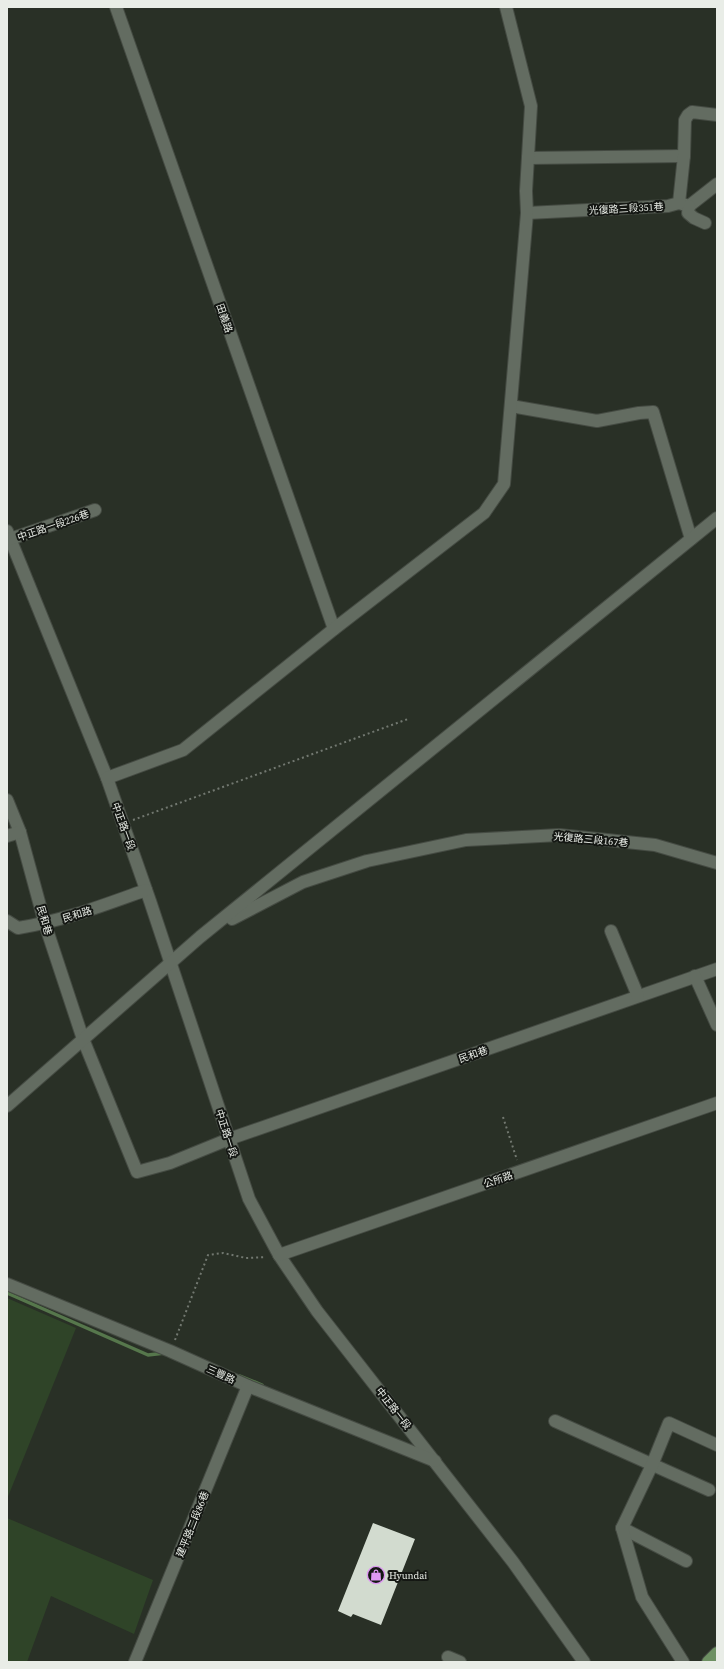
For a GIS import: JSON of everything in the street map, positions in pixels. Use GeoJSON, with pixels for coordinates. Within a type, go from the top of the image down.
{"type":"FeatureCollection","features":[{"type":"Feature","properties":{"kind":"main road"},"geometry":{"type":"LineString","coordinates":[[708,1662],[717,1653]]}},
{"type":"Feature","properties":{"kind":"street","name":"田義路"},"geometry":{"type":"LineString","coordinates":[[116,7],[334,629]]}},
{"type":"Feature","properties":{"kind":"street"},"geometry":{"type":"LineString","coordinates":[[106,778],[183,750],[334,629],[484,513],[504,484],[512,406],[527,213],[526,191],[531,106],[506,7]]}},
{"type":"Feature","properties":{"kind":"street"},"geometry":{"type":"LineString","coordinates":[[705,223],[694,218],[688,213],[684,204],[683,139],[685,120],[692,112],[717,115]]}},
{"type":"Feature","properties":{"kind":"street"},"geometry":{"type":"LineString","coordinates":[[528,158],[684,156]]}},
{"type":"Feature","properties":{"kind":"street"},"geometry":{"type":"LineString","coordinates":[[684,204],[717,184]]}},
{"type":"Feature","properties":{"kind":"street","name":"光復路三段351巷"},"geometry":{"type":"LineString","coordinates":[[527,213],[684,204]]}},
{"type":"Feature","properties":{"kind":"street"},"geometry":{"type":"LineString","coordinates":[[512,406],[597,421],[639,413],[653,412],[691,540]]}},
{"type":"Feature","properties":{"kind":"street","name":"中正路一段226巷"},"geometry":{"type":"LineString","coordinates":[[9,535],[95,510]]}},
{"type":"Feature","properties":{"kind":"street"},"geometry":{"type":"LineString","coordinates":[[7,1106],[200,937],[717,518]]}},
{"type":"Feature","properties":{"kind":"street","name":"中正路一段"},"geometry":{"type":"LineString","coordinates":[[9,535],[123,824],[249,1199],[279,1255],[317,1311],[436,1461],[513,1562],[582,1661]]}},
{"type":"Feature","properties":{"kind":"street","name":"民和巷"},"geometry":{"type":"LineString","coordinates":[[7,800],[20,832],[45,924],[83,1039],[137,1172],[170,1164],[229,1139],[717,969]]}},
{"type":"Feature","properties":{"kind":"street"},"geometry":{"type":"LineString","coordinates":[[7,836],[20,832]]}},
{"type":"Feature","properties":{"kind":"street","name":"光復路三段167巷"},"geometry":{"type":"LineString","coordinates":[[200,937],[250,908],[303,882],[367,861],[466,840],[559,835],[655,845],[717,863]]}},
{"type":"Feature","properties":{"kind":"street"},"geometry":{"type":"LineString","coordinates":[[290,863],[289,871],[293,876],[303,882]]}},
{"type":"Feature","properties":{"kind":"street","name":"民和路"},"geometry":{"type":"LineString","coordinates":[[7,921],[18,928],[45,924],[146,890]]}},
{"type":"Feature","properties":{"kind":"street"},"geometry":{"type":"LineString","coordinates":[[611,931],[638,996]]}},
{"type":"Feature","properties":{"kind":"street"},"geometry":{"type":"LineString","coordinates":[[695,976],[717,1024]]}},
{"type":"Feature","properties":{"kind":"street","name":"公所路"},"geometry":{"type":"LineString","coordinates":[[279,1255],[717,1103]]}},
{"type":"Feature","properties":{"kind":"street","name":"三豐路"},"geometry":{"type":"LineString","coordinates":[[7,1284],[174,1353],[248,1386],[436,1461]]}},
{"type":"Feature","properties":{"kind":"street","name":"建平路二段86巷"},"geometry":{"type":"LineString","coordinates":[[136,1662],[248,1386]]}},
{"type":"Feature","properties":{"kind":"street"},"geometry":{"type":"LineString","coordinates":[[555,1422],[709,1490]]}},
{"type":"Feature","properties":{"kind":"street"},"geometry":{"type":"LineString","coordinates":[[683,1662],[642,1597],[622,1528],[652,1465],[669,1423],[717,1445]]}},
{"type":"Feature","properties":{"kind":"street"},"geometry":{"type":"LineString","coordinates":[[622,1528],[686,1561]]}},
{"type":"Feature","properties":{"kind":"path"},"geometry":{"type":"LineString","coordinates":[[123,824],[408,719]]}},
{"type":"Feature","properties":{"kind":"path"},"geometry":{"type":"LineString","coordinates":[[503,1117],[521,1171]]}},
{"type":"Feature","properties":{"kind":"path"},"geometry":{"type":"LineString","coordinates":[[174,1353],[208,1255],[223,1253],[246,1258],[260,1258],[279,1255]]}},
{"type":"Feature","properties":{"kind":"green space"},"geometry":{"type":"Polygon","coordinates":[[[7,1298],[76,1328],[7,1499],[7,1298]]]}},
{"type":"Feature","properties":{"kind":"green space"},"geometry":{"type":"Polygon","coordinates":[[[7,1518],[153,1580],[134,1634],[51,1596],[27,1662],[7,1662],[7,1518]]]}},
{"type":"Feature","properties":{"kind":"building","name":"Hyundai"},"geometry":{"type":"Polygon","coordinates":[[[373,1523],[415,1539],[381,1625],[353,1614],[351,1617],[338,1611],[373,1523]]]}},
{"type":"Feature","properties":{"kind":"waterway"},"geometry":{"type":"LineString","coordinates":[[7,1293],[148,1355],[165,1353]]}},
{"type":"Feature","properties":{"kind":"waterway"},"geometry":{"type":"LineString","coordinates":[[240,1376],[262,1385]]}},
{"type":"Feature","properties":{"kind":"place","name":"Hyundai"},"geometry":{"type":"Point","coordinates":[376,1575]}}]}
